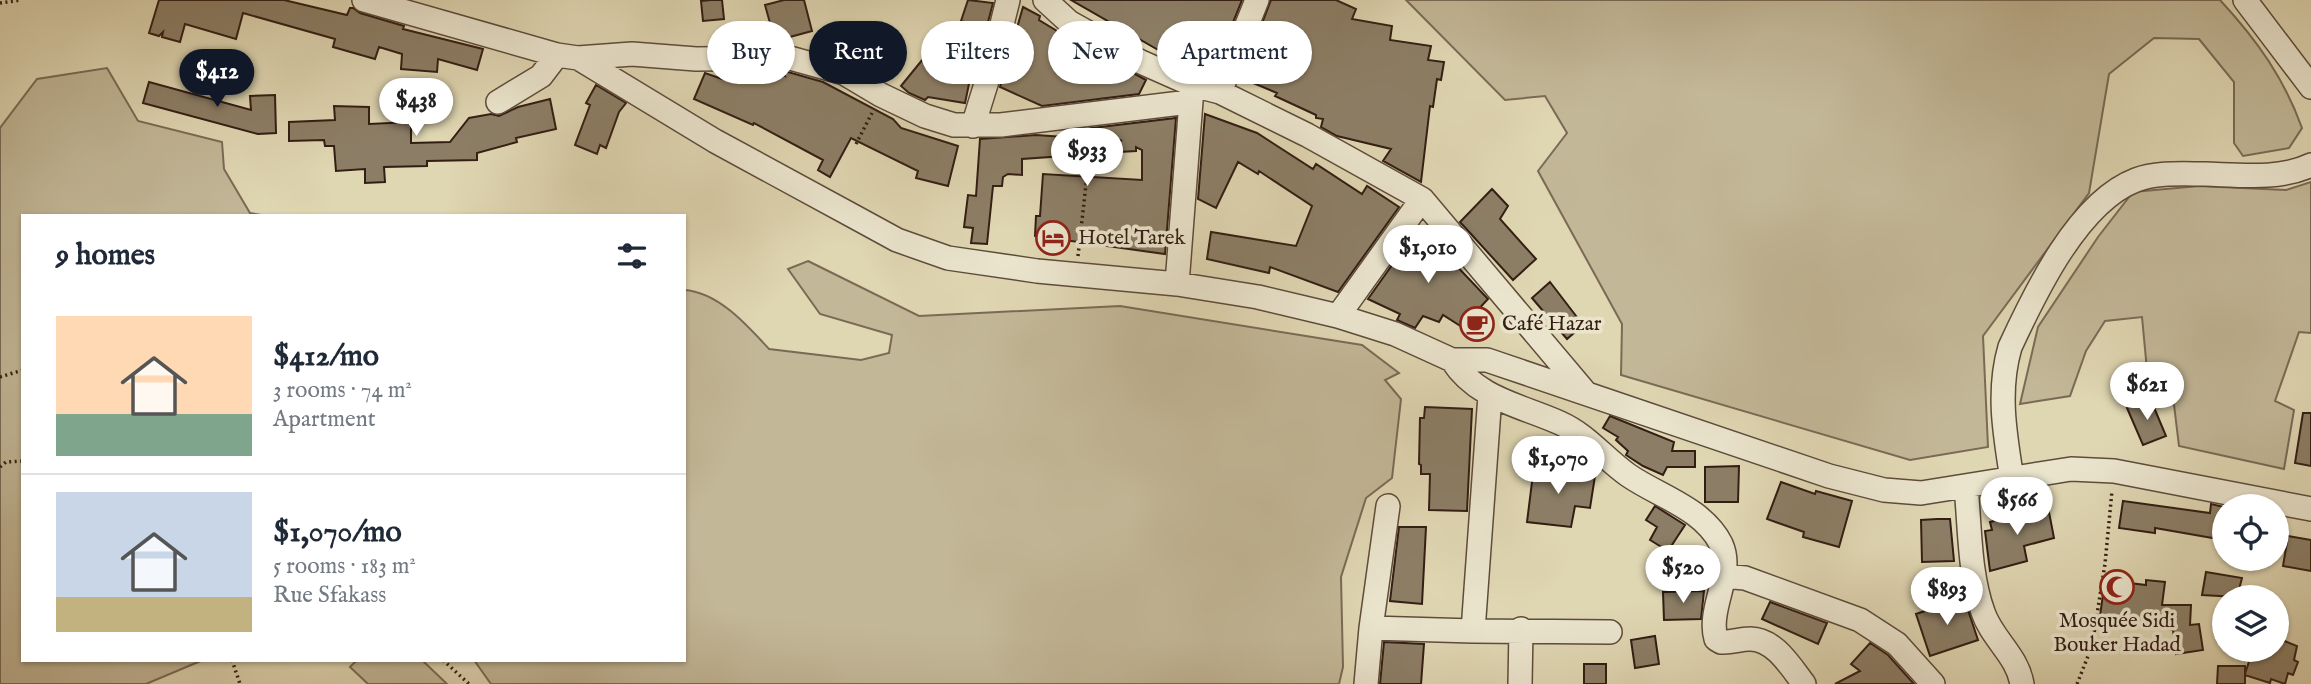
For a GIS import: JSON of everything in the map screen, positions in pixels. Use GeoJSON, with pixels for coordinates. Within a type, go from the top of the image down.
{"type":"FeatureCollection","features":[{"type":"Feature","properties":{"kind":"street"},"geometry":{"type":"LineString","coordinates":[[364,0],[568,56],[715,141],[897,240],[948,258],[1076,275],[1177,284],[1258,297],[1338,316],[1395,334],[1451,360],[1488,360],[1866,486],[1921,493],[2071,468],[2114,471],[2311,509]]}},
{"type":"Feature","properties":{"kind":"street"},"geometry":{"type":"LineString","coordinates":[[973,126],[992,68],[1008,0]]}},
{"type":"Feature","properties":{"kind":"street"},"geometry":{"type":"LineString","coordinates":[[1045,0],[1069,22],[1191,93]]}},
{"type":"Feature","properties":{"kind":"street"},"geometry":{"type":"LineString","coordinates":[[1220,92],[1257,0]]}},
{"type":"Feature","properties":{"kind":"street"},"geometry":{"type":"LineString","coordinates":[[2245,0],[2311,87]]}},
{"type":"Feature","properties":{"kind":"street"},"geometry":{"type":"LineString","coordinates":[[498,102],[568,56],[632,54],[673,59],[790,58],[844,73],[925,116],[954,125],[973,126],[1094,113],[1191,93],[1220,92],[1307,135],[1422,200],[1586,394]]}},
{"type":"Feature","properties":{"kind":"street"},"geometry":{"type":"LineString","coordinates":[[1177,284],[1191,93]]}},
{"type":"Feature","properties":{"kind":"street"},"geometry":{"type":"LineString","coordinates":[[2012,479],[2003,421],[2004,366],[2010,347],[2070,239],[2098,204],[2129,183],[2152,176],[2277,174],[2311,165]]}},
{"type":"Feature","properties":{"kind":"street"},"geometry":{"type":"LineString","coordinates":[[1338,316],[1422,200]]}},
{"type":"Feature","properties":{"kind":"street"},"geometry":{"type":"LineString","coordinates":[[1451,360],[1467,381],[1490,395],[1578,433],[1631,477],[1679,503],[1705,525],[1720,544],[1725,559],[1716,611],[1716,639],[1721,642],[1752,639],[1765,642],[1778,652],[1804,684]]}},
{"type":"Feature","properties":{"kind":"street"},"geometry":{"type":"LineString","coordinates":[[1473,631],[1490,395]]}},
{"type":"Feature","properties":{"kind":"street"},"geometry":{"type":"LineString","coordinates":[[1966,487],[1972,552],[1983,613],[2013,658],[2022,684]]}},
{"type":"Feature","properties":{"kind":"street"},"geometry":{"type":"LineString","coordinates":[[1366,684],[1388,506]]}},
{"type":"Feature","properties":{"kind":"street"},"geometry":{"type":"LineString","coordinates":[[1723,576],[1745,578],[1860,620],[1897,644],[1933,684]]}},
{"type":"Feature","properties":{"kind":"street"},"geometry":{"type":"LineString","coordinates":[[1371,628],[1610,632]]}},
{"type":"Feature","properties":{"kind":"street"},"geometry":{"type":"LineString","coordinates":[[1520,684],[1521,629]]}},
{"type":"Feature","properties":{"kind":"path"},"geometry":{"type":"LineString","coordinates":[[0,3],[21,0]]}},
{"type":"Feature","properties":{"kind":"path"},"geometry":{"type":"LineString","coordinates":[[856,144],[881,95]]}},
{"type":"Feature","properties":{"kind":"path"},"geometry":{"type":"LineString","coordinates":[[1076,275],[1094,113]]}},
{"type":"Feature","properties":{"kind":"path"},"geometry":{"type":"LineString","coordinates":[[0,377],[21,371]]}},
{"type":"Feature","properties":{"kind":"path"},"geometry":{"type":"LineString","coordinates":[[0,467],[6,462],[21,461]]}},
{"type":"Feature","properties":{"kind":"path"},"geometry":{"type":"LineString","coordinates":[[2077,684],[2092,646],[2105,564],[2114,471]]}},
{"type":"Feature","properties":{"kind":"path"},"geometry":{"type":"LineString","coordinates":[[233,662],[240,684]]}},
{"type":"Feature","properties":{"kind":"path"},"geometry":{"type":"LineString","coordinates":[[445,662],[469,684]]}},
{"type":"Feature","properties":{"kind":"shaded area"},"geometry":{"type":"Polygon","coordinates":[[[1406,0],[2220,0],[2268,60],[2287,93],[2302,128],[2289,148],[2243,156],[2234,143],[2234,82],[2199,39],[2154,38],[2109,74],[2089,193],[1983,336],[1988,447],[1910,460],[1621,375],[1622,324],[1538,171],[1567,133],[1545,96],[1505,100],[1406,0]]]}},
{"type":"Feature","properties":{"kind":"shaded area"},"geometry":{"type":"Polygon","coordinates":[[[107,68],[138,121],[222,142],[224,169],[250,213],[256,214],[21,214],[21,662],[198,662],[146,684],[0,684],[0,128],[37,79],[107,68]]]}},
{"type":"Feature","properties":{"kind":"shaded area"},"geometry":{"type":"Polygon","coordinates":[[[2311,182],[2311,333],[2299,332],[2275,401],[2294,410],[2284,469],[2179,446],[2174,405],[2147,370],[2142,317],[2105,321],[2086,351],[2070,396],[2020,404],[2038,327],[2098,237],[2133,192],[2199,186],[2286,190],[2311,182]]]}},
{"type":"Feature","properties":{"kind":"shaded area"},"geometry":{"type":"Polygon","coordinates":[[[808,261],[919,316],[1120,306],[1362,345],[1399,373],[1385,380],[1401,399],[1392,478],[1366,498],[1341,577],[1343,667],[1339,684],[491,684],[475,662],[686,662],[686,290],[697,292],[720,303],[769,349],[861,360],[889,353],[892,335],[820,314],[788,269],[808,261]]]}},
{"type":"Feature","properties":{"kind":"shaded area"},"geometry":{"type":"Polygon","coordinates":[[[355,662],[424,662],[447,684],[368,684],[350,667],[355,662]]]}},
{"type":"Feature","properties":{"kind":"building"},"geometry":{"type":"Polygon","coordinates":[[[159,0],[284,0],[347,15],[350,8],[353,8],[360,13],[404,26],[403,29],[483,49],[477,70],[438,59],[437,72],[401,69],[402,54],[379,47],[375,59],[333,47],[335,39],[243,13],[236,39],[185,24],[180,42],[162,37],[163,32],[159,36],[149,33],[159,0]]]}},
{"type":"Feature","properties":{"kind":"building"},"geometry":{"type":"Polygon","coordinates":[[[722,0],[724,19],[703,21],[701,1],[722,0]]]}},
{"type":"Feature","properties":{"kind":"building"},"geometry":{"type":"Polygon","coordinates":[[[784,0],[804,0],[809,32],[795,36],[795,21],[769,21],[765,5],[784,0]]]}},
{"type":"Feature","properties":{"kind":"building"},"geometry":{"type":"Polygon","coordinates":[[[968,0],[993,3],[988,21],[961,21],[968,0]]]}},
{"type":"Feature","properties":{"kind":"building"},"geometry":{"type":"Polygon","coordinates":[[[1071,0],[1242,0],[1234,21],[1157,21],[1157,49],[1143,41],[1143,21],[1108,21],[1071,0]]]}},
{"type":"Feature","properties":{"kind":"building"},"geometry":{"type":"Polygon","coordinates":[[[1271,0],[1336,0],[1356,9],[1352,19],[1392,26],[1390,40],[1431,46],[1428,60],[1444,62],[1441,80],[1437,79],[1433,107],[1430,106],[1421,182],[1383,161],[1391,149],[1337,136],[1321,127],[1323,119],[1316,118],[1316,115],[1275,96],[1277,93],[1255,84],[1312,84],[1312,21],[1263,21],[1271,0]]]}},
{"type":"Feature","properties":{"kind":"building"},"geometry":{"type":"Polygon","coordinates":[[[1023,7],[1040,16],[1039,20],[1048,25],[1048,84],[1143,84],[1143,78],[1146,80],[1139,94],[1042,106],[1000,87],[1001,84],[1034,84],[1034,21],[1019,21],[1023,7]]]}},
{"type":"Feature","properties":{"kind":"building"},"geometry":{"type":"Polygon","coordinates":[[[921,61],[921,84],[969,84],[965,103],[928,97],[925,100],[901,86],[907,84],[907,79],[921,61]]]}},
{"type":"Feature","properties":{"kind":"building"},"geometry":{"type":"Polygon","coordinates":[[[705,73],[707,84],[795,84],[795,74],[809,78],[809,84],[827,84],[893,119],[901,128],[958,146],[948,186],[916,178],[918,171],[851,138],[830,177],[818,170],[823,160],[754,123],[753,125],[694,99],[705,73]]]}},
{"type":"Feature","properties":{"kind":"building"},"geometry":{"type":"Polygon","coordinates":[[[149,82],[251,110],[250,96],[275,95],[276,133],[258,134],[143,103],[149,82]]]}},
{"type":"Feature","properties":{"kind":"building"},"geometry":{"type":"Polygon","coordinates":[[[596,85],[626,103],[619,112],[606,148],[600,145],[597,154],[575,145],[590,105],[586,103],[596,85]]]}},
{"type":"Feature","properties":{"kind":"building"},"geometry":{"type":"Polygon","coordinates":[[[550,99],[556,129],[516,138],[517,142],[477,153],[477,160],[427,161],[427,166],[384,167],[385,182],[365,183],[365,169],[336,171],[334,146],[325,146],[324,140],[289,141],[289,122],[335,120],[334,106],[369,107],[369,124],[411,122],[411,143],[450,142],[469,118],[491,114],[499,116],[518,107],[550,99]]]}},
{"type":"Feature","properties":{"kind":"building"},"geometry":{"type":"Polygon","coordinates":[[[1205,114],[1257,133],[1313,169],[1316,164],[1362,194],[1367,186],[1399,207],[1338,292],[1270,267],[1269,273],[1207,259],[1211,232],[1296,246],[1312,206],[1259,171],[1258,174],[1238,162],[1216,208],[1198,199],[1205,114]]]}},
{"type":"Feature","properties":{"kind":"building"},"geometry":{"type":"Polygon","coordinates":[[[1176,118],[1165,254],[1035,236],[1036,216],[1040,216],[1043,174],[1142,180],[1142,150],[1136,147],[1136,151],[1101,153],[1080,144],[1079,155],[1022,159],[1022,175],[1008,174],[1003,177],[1002,186],[993,186],[987,244],[971,243],[973,228],[964,227],[968,195],[976,196],[980,139],[1036,135],[1122,141],[1092,128],[1176,118]]]}},
{"type":"Feature","properties":{"kind":"building"},"geometry":{"type":"Polygon","coordinates":[[[1492,189],[1508,206],[1500,219],[1536,259],[1513,280],[1460,222],[1492,189]]]}},
{"type":"Feature","properties":{"kind":"building"},"geometry":{"type":"Polygon","coordinates":[[[1419,227],[1434,235],[1452,256],[1450,259],[1488,299],[1462,327],[1443,315],[1439,322],[1423,316],[1415,328],[1397,320],[1400,314],[1368,299],[1419,227]]]}},
{"type":"Feature","properties":{"kind":"building"},"geometry":{"type":"Polygon","coordinates":[[[1550,282],[1583,325],[1567,339],[1532,298],[1550,282]]]}},
{"type":"Feature","properties":{"kind":"building"},"geometry":{"type":"Polygon","coordinates":[[[2150,398],[2166,436],[2143,445],[2127,408],[2150,398]]]}},
{"type":"Feature","properties":{"kind":"building"},"geometry":{"type":"Polygon","coordinates":[[[1425,407],[1472,409],[1467,511],[1429,510],[1430,474],[1421,474],[1419,464],[1420,418],[1424,418],[1425,407]]]}},
{"type":"Feature","properties":{"kind":"building"},"geometry":{"type":"Polygon","coordinates":[[[2303,413],[2311,413],[2311,466],[2295,463],[2303,413]]]}},
{"type":"Feature","properties":{"kind":"building"},"geometry":{"type":"Polygon","coordinates":[[[1610,416],[1674,442],[1672,451],[1695,451],[1695,467],[1667,467],[1663,475],[1643,466],[1626,455],[1628,451],[1616,440],[1618,437],[1603,428],[1610,416]]]}},
{"type":"Feature","properties":{"kind":"building"},"geometry":{"type":"Polygon","coordinates":[[[1534,466],[1595,476],[1590,508],[1575,506],[1571,527],[1527,522],[1534,466]]]}},
{"type":"Feature","properties":{"kind":"building"},"geometry":{"type":"Polygon","coordinates":[[[1739,466],[1738,502],[1705,502],[1705,467],[1739,466]]]}},
{"type":"Feature","properties":{"kind":"building"},"geometry":{"type":"Polygon","coordinates":[[[1781,482],[1815,494],[1816,491],[1852,501],[1839,547],[1803,537],[1804,532],[1767,519],[1781,482]]]}},
{"type":"Feature","properties":{"kind":"building"},"geometry":{"type":"Polygon","coordinates":[[[2123,501],[2210,513],[2212,504],[2212,538],[2155,528],[2155,533],[2119,528],[2123,501]]]}},
{"type":"Feature","properties":{"kind":"building"},"geometry":{"type":"Polygon","coordinates":[[[1655,506],[1685,525],[1668,551],[1650,540],[1657,527],[1646,520],[1655,506]]]}},
{"type":"Feature","properties":{"kind":"building"},"geometry":{"type":"Polygon","coordinates":[[[2048,507],[2054,538],[2024,546],[2027,561],[1990,571],[1985,531],[1992,530],[1990,522],[2048,507]]]}},
{"type":"Feature","properties":{"kind":"building"},"geometry":{"type":"Polygon","coordinates":[[[1950,519],[1954,561],[1922,562],[1921,520],[1950,519]]]}},
{"type":"Feature","properties":{"kind":"building"},"geometry":{"type":"Polygon","coordinates":[[[1399,527],[1426,527],[1422,604],[1390,601],[1399,527]]]}},
{"type":"Feature","properties":{"kind":"building"},"geometry":{"type":"Polygon","coordinates":[[[2289,536],[2311,540],[2311,571],[2289,567],[2289,536]]]}},
{"type":"Feature","properties":{"kind":"building"},"geometry":{"type":"Polygon","coordinates":[[[2206,572],[2242,578],[2240,585],[2212,585],[2212,596],[2202,595],[2206,572]]]}},
{"type":"Feature","properties":{"kind":"building"},"geometry":{"type":"Polygon","coordinates":[[[2105,580],[2146,585],[2146,580],[2165,582],[2162,605],[2191,605],[2190,625],[2199,624],[2203,650],[2176,654],[2173,630],[2100,616],[2105,580]]]}},
{"type":"Feature","properties":{"kind":"building"},"geometry":{"type":"Polygon","coordinates":[[[1704,591],[1701,619],[1664,620],[1663,592],[1704,591]]]}},
{"type":"Feature","properties":{"kind":"building"},"geometry":{"type":"Polygon","coordinates":[[[1964,598],[1978,640],[1930,656],[1916,614],[1964,598]]]}},
{"type":"Feature","properties":{"kind":"building"},"geometry":{"type":"Polygon","coordinates":[[[1770,602],[1827,623],[1818,644],[1762,619],[1770,602]]]}},
{"type":"Feature","properties":{"kind":"building"},"geometry":{"type":"Polygon","coordinates":[[[1655,636],[1659,664],[1635,668],[1631,640],[1655,636]]]}},
{"type":"Feature","properties":{"kind":"building"},"geometry":{"type":"Polygon","coordinates":[[[1384,642],[1424,644],[1421,684],[1380,684],[1384,642]]]}},
{"type":"Feature","properties":{"kind":"building"},"geometry":{"type":"Polygon","coordinates":[[[1870,643],[1888,655],[1914,684],[1835,684],[1860,671],[1851,664],[1870,643]]]}},
{"type":"Feature","properties":{"kind":"building"},"geometry":{"type":"Polygon","coordinates":[[[2289,643],[2297,646],[2294,660],[2298,662],[2293,675],[2288,673],[2285,684],[2271,679],[2270,683],[2245,675],[2245,684],[2217,684],[2218,666],[2245,666],[2245,674],[2249,662],[2289,662],[2289,643]]]}},
{"type":"Feature","properties":{"kind":"building"},"geometry":{"type":"Polygon","coordinates":[[[1584,664],[1606,664],[1606,684],[1584,684],[1584,664]]]}},
{"type":"Feature","properties":{"kind":"place","name":"Hotel Tarek"},"geometry":{"type":"Point","coordinates":[1053,238]}},
{"type":"Feature","properties":{"kind":"place","name":"Café Hazar"},"geometry":{"type":"Point","coordinates":[1477,324]}},
{"type":"Feature","properties":{"kind":"place","name":"Mosquée Sidi Bouker Hadad"},"geometry":{"type":"Point","coordinates":[2117,587]}}]}
